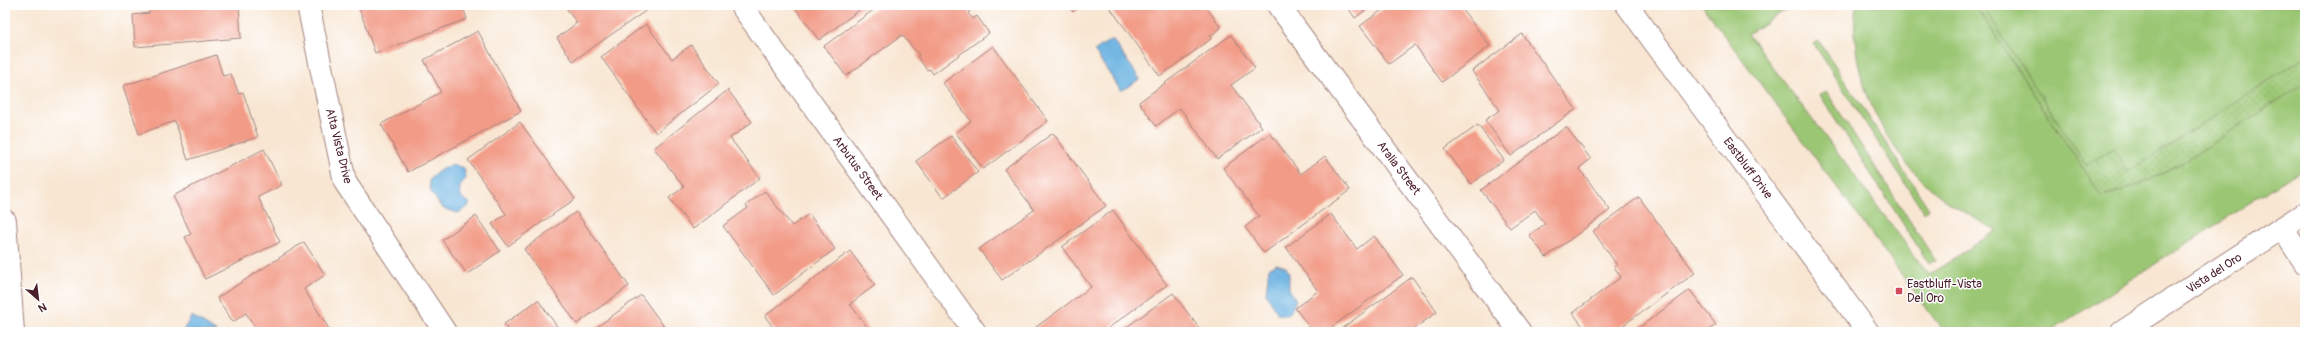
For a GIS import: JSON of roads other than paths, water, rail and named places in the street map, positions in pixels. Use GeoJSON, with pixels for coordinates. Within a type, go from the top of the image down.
{"type":"FeatureCollection","features":[{"type":"Feature","properties":{"kind":"street","name":"Alta Vista Drive"},"geometry":{"type":"LineString","coordinates":[[308,5],[345,182],[445,332]]}},
{"type":"Feature","properties":{"kind":"street","name":"Arbutus Street"},"geometry":{"type":"LineString","coordinates":[[741,5],[975,332]]}},
{"type":"Feature","properties":{"kind":"street","name":"Aralia Street"},"geometry":{"type":"LineString","coordinates":[[1278,5],[1520,332]]}},
{"type":"Feature","properties":{"kind":"street","name":"Eastbluff Drive"},"geometry":{"type":"LineString","coordinates":[[1627,5],[1868,332]]}},
{"type":"Feature","properties":{"kind":"street","name":"Vista del Oro"},"geometry":{"type":"LineString","coordinates":[[2122,332],[2305,213]]}},
{"type":"Feature","properties":{"kind":"street"},"geometry":{"type":"LineString","coordinates":[[5,221],[13,332]]}},
{"type":"Feature","properties":{"kind":"street"},"geometry":{"type":"LineString","coordinates":[[2282,228],[2305,263]]}},
{"type":"Feature","properties":{"kind":"water"},"geometry":{"type":"Polygon","coordinates":[[[1112,39],[1140,79],[1121,91],[1094,51],[1112,39]]]}},
{"type":"Feature","properties":{"kind":"water"},"geometry":{"type":"Polygon","coordinates":[[[454,165],[464,168],[466,179],[461,185],[460,195],[469,202],[469,206],[458,213],[442,208],[431,192],[429,181],[440,170],[454,165]]]}},
{"type":"Feature","properties":{"kind":"water"},"geometry":{"type":"Polygon","coordinates":[[[1277,264],[1286,267],[1289,274],[1289,289],[1296,300],[1290,313],[1286,315],[1278,314],[1266,294],[1269,268],[1277,264]]]}},
{"type":"Feature","properties":{"kind":"water"},"geometry":{"type":"Polygon","coordinates":[[[192,316],[217,332],[182,332],[192,316]]]}},
{"type":"Feature","properties":{"kind":"place","name":"Eastbluff-Vista Del Oro"},"geometry":{"type":"Point","coordinates":[1899,291]}}]}
